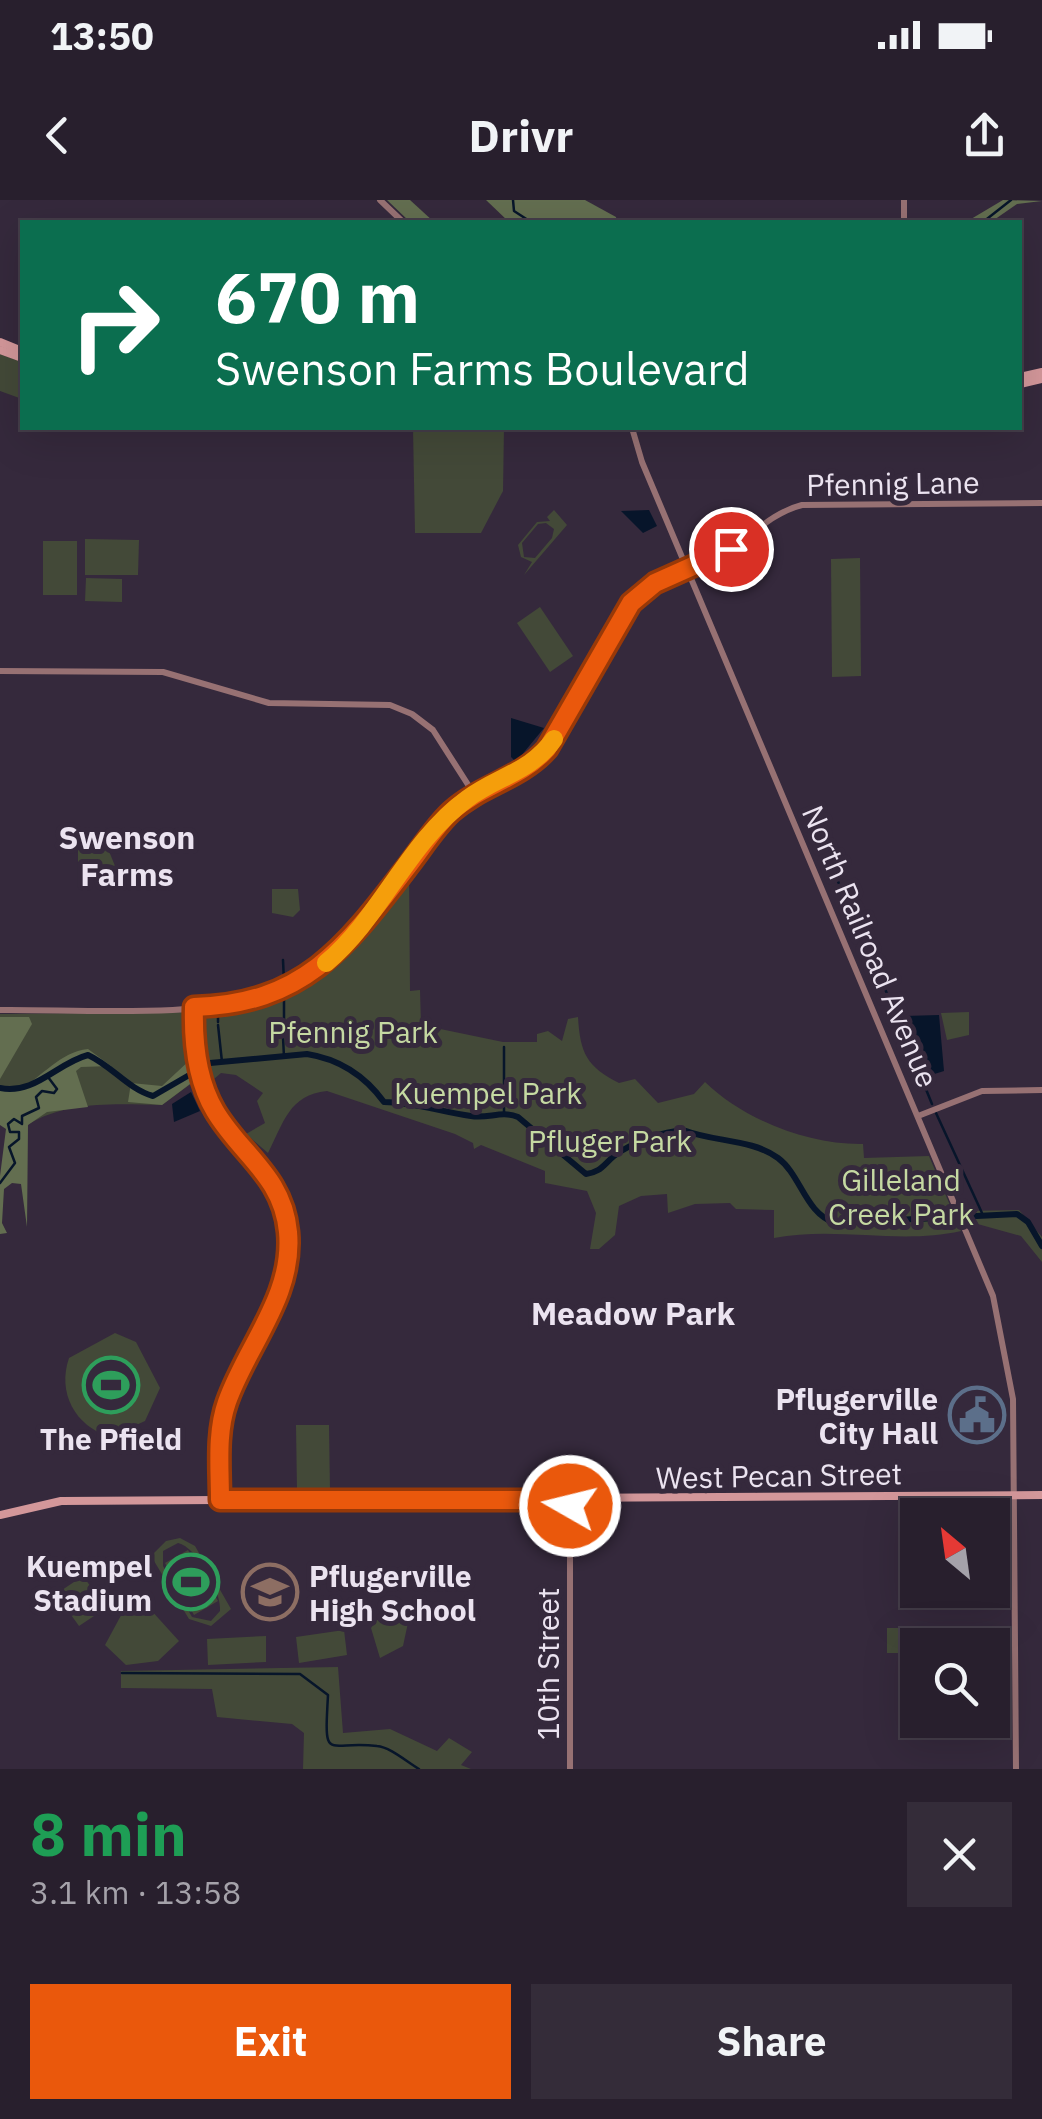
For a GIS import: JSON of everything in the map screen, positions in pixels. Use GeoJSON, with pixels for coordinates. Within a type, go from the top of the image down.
{"type":"FeatureCollection","features":[{"type":"Feature","properties":{"kind":"main road","name":"West Pecan Street"},"geometry":{"type":"LineString","coordinates":[[0,1515],[61,1501],[1042,1495]]}},
{"type":"Feature","properties":{"kind":"street"},"geometry":{"type":"LineString","coordinates":[[380,200],[401,220]]}},
{"type":"Feature","properties":{"kind":"street","name":"North Railroad Avenue"},"geometry":{"type":"LineString","coordinates":[[633,430],[642,462],[989,1282],[1011,1380],[1016,1769]]}},
{"type":"Feature","properties":{"kind":"street","name":"Pfennig Lane"},"geometry":{"type":"LineString","coordinates":[[0,1010],[194,1007],[270,995],[321,968],[350,941],[447,816],[474,794],[513,776],[540,757],[559,732],[631,603],[652,585],[726,552],[771,518],[802,504],[1042,503]]}},
{"type":"Feature","properties":{"kind":"street"},"geometry":{"type":"LineString","coordinates":[[0,671],[163,672],[270,703],[393,706],[412,714],[432,730],[474,794]]}},
{"type":"Feature","properties":{"kind":"street"},"geometry":{"type":"LineString","coordinates":[[194,1007],[201,1078],[218,1116],[271,1178],[283,1206],[289,1238],[281,1290],[223,1414],[220,1500]]}},
{"type":"Feature","properties":{"kind":"street"},"geometry":{"type":"LineString","coordinates":[[918,1116],[974,1092],[1042,1090]]}},
{"type":"Feature","properties":{"kind":"street","name":"10th Street"},"geometry":{"type":"LineString","coordinates":[[570,1500],[570,1769]]}},
{"type":"Feature","properties":{"kind":"green space"},"geometry":{"type":"Polygon","coordinates":[[[387,200],[410,200],[432,220],[408,220],[387,200]]]}},
{"type":"Feature","properties":{"kind":"green space"},"geometry":{"type":"Polygon","coordinates":[[[486,200],[585,200],[617,220],[507,220],[486,200]]]}},
{"type":"Feature","properties":{"kind":"green space"},"geometry":{"type":"Polygon","coordinates":[[[1003,200],[1042,201],[1017,204],[994,220],[969,220],[1003,200]]]}},
{"type":"Feature","properties":{"kind":"green space"},"geometry":{"type":"Polygon","coordinates":[[[0,354],[20,361],[20,398],[0,391],[0,354]]]}},
{"type":"Feature","properties":{"kind":"green space"},"geometry":{"type":"Polygon","coordinates":[[[413,430],[504,430],[503,491],[481,533],[415,533],[413,430]]]}},
{"type":"Feature","properties":{"kind":"green space"},"geometry":{"type":"Polygon","coordinates":[[[554,510],[567,525],[524,575],[532,562],[521,557],[518,545],[537,522],[550,521],[547,517],[554,510]],[[546,523],[538,524],[522,543],[524,557],[535,558],[552,538],[554,529],[546,523]]]}},
{"type":"Feature","properties":{"kind":"green space"},"geometry":{"type":"Polygon","coordinates":[[[85,539],[139,540],[138,575],[85,575],[85,539]]]}},
{"type":"Feature","properties":{"kind":"green space"},"geometry":{"type":"Polygon","coordinates":[[[43,541],[77,541],[77,595],[43,595],[43,541]]]}},
{"type":"Feature","properties":{"kind":"green space"},"geometry":{"type":"Polygon","coordinates":[[[860,558],[861,676],[832,677],[831,559],[860,558]]]}},
{"type":"Feature","properties":{"kind":"green space"},"geometry":{"type":"Polygon","coordinates":[[[86,578],[122,579],[122,602],[85,601],[86,578]]]}},
{"type":"Feature","properties":{"kind":"green space"},"geometry":{"type":"Polygon","coordinates":[[[540,607],[573,656],[550,672],[517,623],[540,607]]]}},
{"type":"Feature","properties":{"kind":"green space"},"geometry":{"type":"Polygon","coordinates":[[[78,829],[100,829],[115,866],[78,865],[78,829]]]}},
{"type":"Feature","properties":{"kind":"green space"},"geometry":{"type":"Polygon","coordinates":[[[409,872],[410,991],[420,990],[421,1025],[503,1042],[537,1042],[537,1034],[548,1031],[562,1041],[568,1019],[578,1017],[583,1049],[592,1065],[619,1083],[635,1079],[658,1103],[694,1094],[705,1082],[739,1108],[778,1128],[821,1140],[863,1144],[864,1158],[929,1156],[961,1231],[915,1236],[821,1234],[774,1238],[774,1210],[736,1209],[730,1203],[695,1204],[668,1213],[667,1194],[641,1196],[619,1206],[615,1235],[599,1249],[590,1249],[596,1213],[587,1191],[545,1183],[545,1171],[481,1145],[474,1149],[473,1143],[455,1134],[327,1091],[296,1104],[268,1153],[246,1134],[265,1123],[257,1101],[263,1093],[236,1075],[221,1073],[207,1085],[199,1013],[260,1003],[306,981],[345,950],[409,872]]]}},
{"type":"Feature","properties":{"kind":"green space"},"geometry":{"type":"Polygon","coordinates":[[[272,889],[298,889],[300,910],[293,917],[272,913],[272,889]]]}},
{"type":"Feature","properties":{"kind":"green space"},"geometry":{"type":"Polygon","coordinates":[[[188,1012],[196,1080],[162,1105],[76,1107],[27,1125],[0,1108],[0,1014],[188,1012]]]}},
{"type":"Feature","properties":{"kind":"green space"},"geometry":{"type":"Polygon","coordinates":[[[969,1012],[969,1035],[947,1040],[941,1013],[969,1012]]]}},
{"type":"Feature","properties":{"kind":"green space"},"geometry":{"type":"Polygon","coordinates":[[[0,1017],[29,1017],[32,1024],[0,1079],[0,1017]]]}},
{"type":"Feature","properties":{"kind":"green space"},"geometry":{"type":"Polygon","coordinates":[[[88,1049],[111,1066],[81,1067],[76,1071],[88,1107],[47,1112],[28,1125],[27,1227],[21,1184],[12,1183],[4,1189],[2,1223],[7,1233],[0,1234],[0,1176],[6,1129],[0,1125],[0,1086],[19,1090],[60,1060],[88,1049]]]}},
{"type":"Feature","properties":{"kind":"green space"},"geometry":{"type":"Polygon","coordinates":[[[191,1059],[194,1081],[162,1105],[128,1102],[131,1083],[162,1086],[191,1059]]]}},
{"type":"Feature","properties":{"kind":"green space"},"geometry":{"type":"Polygon","coordinates":[[[1019,1210],[1042,1237],[1042,1262],[1021,1236],[974,1223],[967,1211],[1019,1210]]]}},
{"type":"Feature","properties":{"kind":"green space","name":"The Pfield"},"geometry":{"type":"Polygon","coordinates":[[[115,1333],[136,1342],[160,1388],[145,1421],[110,1437],[78,1416],[65,1384],[69,1358],[115,1333]]]}},
{"type":"Feature","properties":{"kind":"green space"},"geometry":{"type":"Polygon","coordinates":[[[296,1425],[329,1425],[330,1491],[297,1491],[296,1425]]]}},
{"type":"Feature","properties":{"kind":"green space"},"geometry":{"type":"Polygon","coordinates":[[[180,1538],[195,1546],[231,1609],[211,1626],[189,1619],[151,1556],[166,1541],[180,1538]],[[178,1543],[163,1551],[163,1566],[192,1617],[211,1621],[220,1611],[217,1593],[207,1571],[178,1543]]]}},
{"type":"Feature","properties":{"kind":"green space","name":"Kuempel Stadium"},"geometry":{"type":"Polygon","coordinates":[[[188,1550],[218,1601],[194,1615],[165,1563],[188,1550]]]}},
{"type":"Feature","properties":{"kind":"green space"},"geometry":{"type":"Polygon","coordinates":[[[83,1576],[106,1608],[79,1626],[56,1594],[83,1576]]]}},
{"type":"Feature","properties":{"kind":"green space"},"geometry":{"type":"Polygon","coordinates":[[[140,1598],[179,1641],[158,1661],[126,1665],[105,1645],[125,1608],[140,1598]]]}},
{"type":"Feature","properties":{"kind":"green space"},"geometry":{"type":"Polygon","coordinates":[[[409,1618],[403,1646],[380,1658],[371,1628],[377,1620],[409,1618]]]}},
{"type":"Feature","properties":{"kind":"green space"},"geometry":{"type":"Polygon","coordinates":[[[887,1628],[900,1628],[900,1653],[887,1653],[887,1628]]]}},
{"type":"Feature","properties":{"kind":"green space"},"geometry":{"type":"Polygon","coordinates":[[[344,1630],[347,1655],[299,1663],[296,1637],[344,1630]]]}},
{"type":"Feature","properties":{"kind":"green space"},"geometry":{"type":"Polygon","coordinates":[[[266,1636],[266,1662],[208,1665],[207,1639],[266,1636]]]}},
{"type":"Feature","properties":{"kind":"green space"},"geometry":{"type":"Polygon","coordinates":[[[338,1667],[343,1733],[390,1729],[437,1751],[449,1738],[472,1752],[461,1765],[471,1769],[303,1769],[304,1733],[292,1724],[217,1717],[212,1689],[121,1688],[121,1671],[338,1667]]]}},
{"type":"Feature","properties":{"kind":"water"},"geometry":{"type":"Polygon","coordinates":[[[649,510],[657,526],[643,533],[621,511],[649,510]]]}},
{"type":"Feature","properties":{"kind":"water"},"geometry":{"type":"Polygon","coordinates":[[[511,718],[544,728],[516,762],[511,757],[511,718]]]}},
{"type":"Feature","properties":{"kind":"water"},"geometry":{"type":"Polygon","coordinates":[[[939,1015],[944,1071],[928,1076],[904,1016],[939,1015]]]}},
{"type":"Feature","properties":{"kind":"water"},"geometry":{"type":"Polygon","coordinates":[[[191,1092],[200,1111],[174,1122],[172,1104],[191,1092]]]}},
{"type":"Feature","properties":{"kind":"waterway"},"geometry":{"type":"LineString","coordinates":[[513,200],[514,211],[528,220]]}},
{"type":"Feature","properties":{"kind":"waterway"},"geometry":{"type":"LineString","coordinates":[[986,220],[1011,200]]}},
{"type":"Feature","properties":{"kind":"waterway"},"geometry":{"type":"LineString","coordinates":[[827,855],[834,867]]}},
{"type":"Feature","properties":{"kind":"waterway"},"geometry":{"type":"LineString","coordinates":[[833,870],[867,948]]}},
{"type":"Feature","properties":{"kind":"waterway"},"geometry":{"type":"LineString","coordinates":[[870,952],[932,1104]]}},
{"type":"Feature","properties":{"kind":"waterway"},"geometry":{"type":"LineString","coordinates":[[283,960],[284,982]]}},
{"type":"Feature","properties":{"kind":"waterway"},"geometry":{"type":"LineString","coordinates":[[284,997],[284,1034]]}},
{"type":"Feature","properties":{"kind":"waterway"},"geometry":{"type":"LineString","coordinates":[[218,1013],[218,1022]]}},
{"type":"Feature","properties":{"kind":"waterway"},"geometry":{"type":"LineString","coordinates":[[218,1025],[222,1062]]}},
{"type":"Feature","properties":{"kind":"waterway"},"geometry":{"type":"LineString","coordinates":[[283,1037],[284,1057]]}},
{"type":"Feature","properties":{"kind":"waterway"},"geometry":{"type":"LineString","coordinates":[[504,1047],[504,1112]]}},
{"type":"Feature","properties":{"kind":"waterway"},"geometry":{"type":"LineString","coordinates":[[0,1088],[35,1083],[88,1055],[153,1096],[210,1063],[307,1054],[350,1070],[384,1102],[471,1116],[518,1117],[586,1174],[599,1170],[638,1142],[686,1131],[757,1147],[778,1158],[817,1211],[835,1223],[1017,1214],[1028,1222],[1042,1246]]}},
{"type":"Feature","properties":{"kind":"waterway"},"geometry":{"type":"LineString","coordinates":[[0,1183],[15,1163],[9,1147],[19,1139],[19,1132],[10,1132],[8,1124],[14,1119],[22,1124],[22,1116],[39,1108],[36,1097],[42,1091],[54,1093],[57,1089],[48,1077]]}},
{"type":"Feature","properties":{"kind":"waterway"},"geometry":{"type":"LineString","coordinates":[[936,1113],[982,1213]]}},
{"type":"Feature","properties":{"kind":"waterway"},"geometry":{"type":"LineString","coordinates":[[122,1673],[300,1674],[328,1695],[327,1732],[332,1744],[382,1747],[419,1769]]}},
{"type":"Feature","properties":{"kind":"slow traffic"},"geometry":{"type":"LineString","coordinates":[[326,963],[350,941],[447,816],[474,794],[528,768],[554,739]]}},
{"type":"Feature","properties":{"kind":"place","name":"The Pfield"},"geometry":{"type":"Point","coordinates":[111,1385]}},
{"type":"Feature","properties":{"kind":"place","name":"Pflugerville City Hall"},"geometry":{"type":"Point","coordinates":[977,1415]}},
{"type":"Feature","properties":{"kind":"place","name":"Kuempel Stadium"},"geometry":{"type":"Point","coordinates":[191,1582]}},
{"type":"Feature","properties":{"kind":"place","name":"Pflugerville High School"},"geometry":{"type":"Point","coordinates":[270,1592]}},
{"type":"Feature","properties":{"kind":"district","name":"Swenson Farms"},"geometry":{"type":"Point","coordinates":[127,856]}},
{"type":"Feature","properties":{"kind":"district","name":"Meadow Park"},"geometry":{"type":"Point","coordinates":[633,1313]}},
{"type":"Feature","properties":{"kind":"route"},"geometry":{"type":"LineString","coordinates":[[570,1506],[570,1500],[220,1500],[223,1414],[281,1290],[289,1238],[286,1216],[271,1178],[224,1124],[208,1098],[196,1050],[194,1007],[239,1003],[270,995],[321,968],[350,941],[447,816],[474,794],[528,768],[547,749],[624,613],[639,594],[731,549]]}},
{"type":"Feature","properties":{"kind":"park label","name":"Pfennig Park"},"geometry":{"type":"Point","coordinates":[353,1031]}},
{"type":"Feature","properties":{"kind":"park label","name":"Kuempel Park"},"geometry":{"type":"Point","coordinates":[488,1092]}},
{"type":"Feature","properties":{"kind":"park label","name":"Pfluger Park"},"geometry":{"type":"Point","coordinates":[610,1140]}},
{"type":"Feature","properties":{"kind":"park label","name":"Gilleland Creek Park"},"geometry":{"type":"Point","coordinates":[901,1196]}}]}
